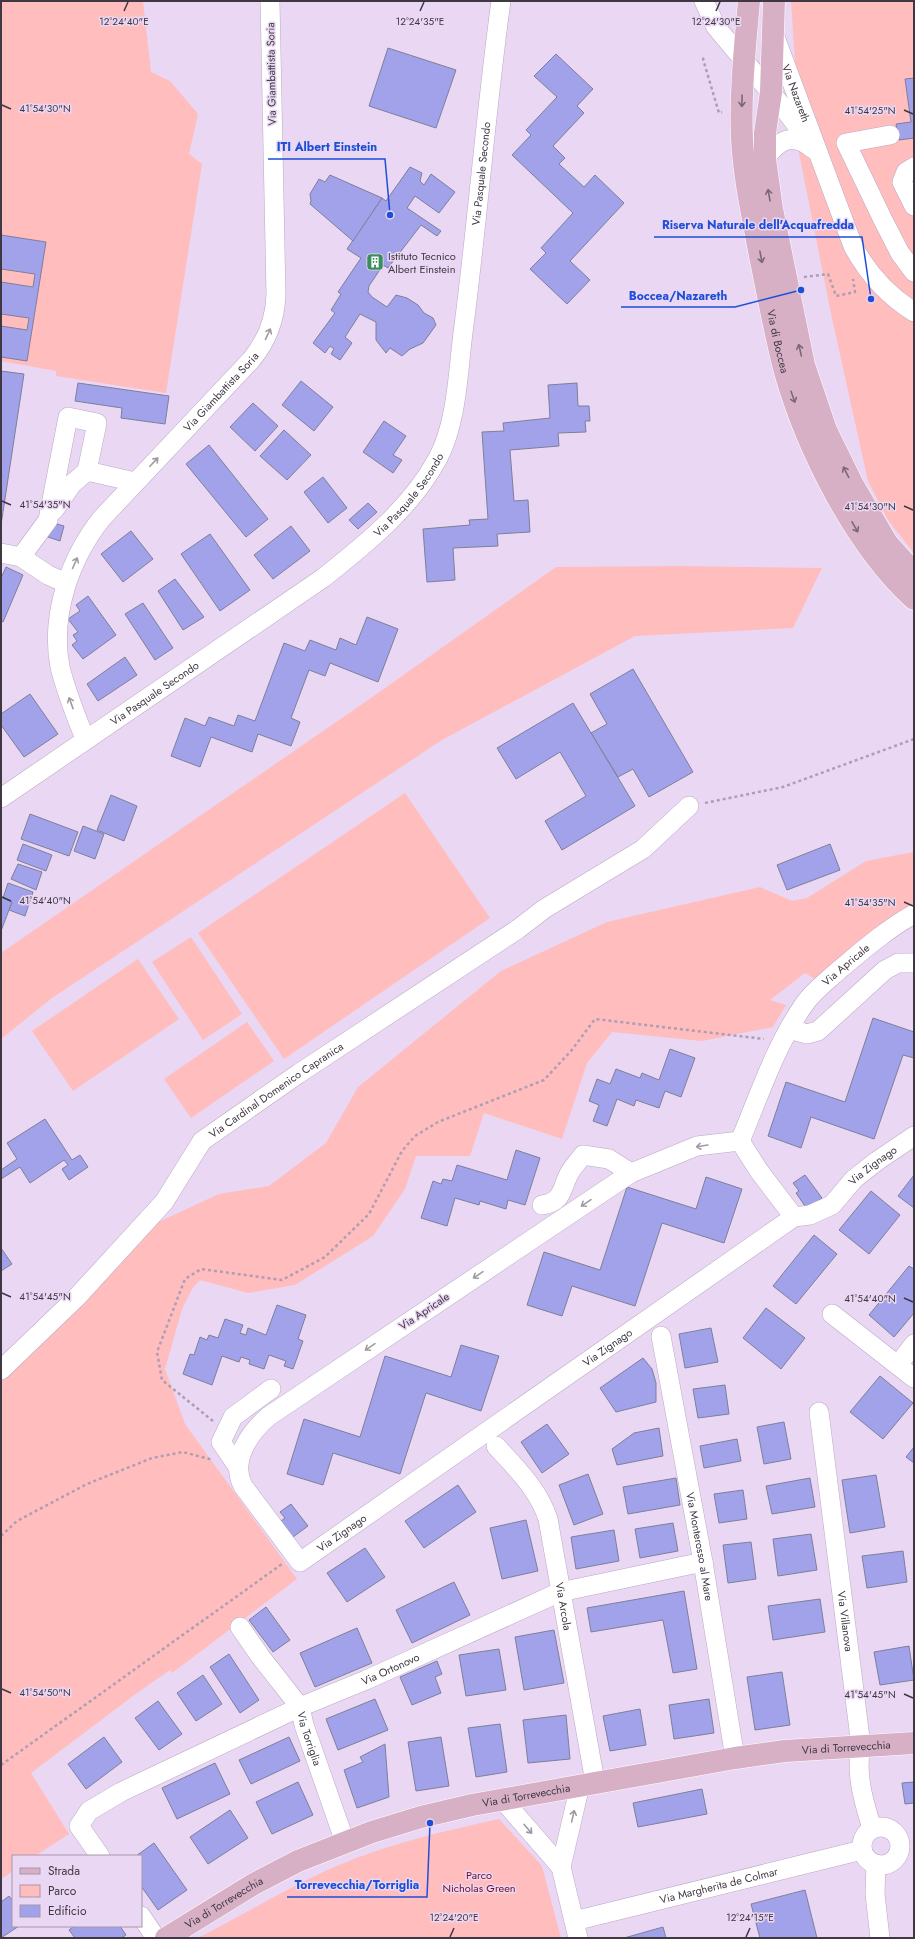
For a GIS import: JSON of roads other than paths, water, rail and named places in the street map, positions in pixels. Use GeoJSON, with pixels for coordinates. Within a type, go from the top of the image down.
{"type":"FeatureCollection","features":[{"type":"Feature","properties":{"kind":"main road","name":"Via di Boccea"},"geometry":{"type":"LineString","coordinates":[[749,1],[744,62],[742,121],[743,153],[766,283],[790,388],[814,451],[858,532],[878,561],[914,599]]}},
{"type":"Feature","properties":{"kind":"main road","name":"Via di Boccea"},"geometry":{"type":"LineString","coordinates":[[774,1],[771,92],[765,133],[765,159],[770,197],[785,280],[804,365],[826,430],[853,485],[887,543],[914,574]]}},
{"type":"Feature","properties":{"kind":"main road","name":"Via di Torrevecchia"},"geometry":{"type":"LineString","coordinates":[[166,1938],[268,1876],[298,1861],[344,1842],[420,1816],[502,1799],[735,1758],[785,1751],[914,1743]]}},
{"type":"Feature","properties":{"kind":"street","name":"Via Giambattista Soria"},"geometry":{"type":"LineString","coordinates":[[85,739],[69,699],[59,658],[59,622],[66,583],[79,554],[94,528],[135,482],[251,360],[261,348],[271,328],[275,312],[276,295],[270,1]]}},
{"type":"Feature","properties":{"kind":"street","name":"Via Pasquale Secondo"},"geometry":{"type":"LineString","coordinates":[[1,798],[85,739],[284,606],[342,563],[400,509],[417,490],[436,460],[446,439],[453,411],[502,1]]}},
{"type":"Feature","properties":{"kind":"street"},"geometry":{"type":"LineString","coordinates":[[704,1],[716,27],[744,62]]}},
{"type":"Feature","properties":{"kind":"street","name":"Via Nazareth"},"geometry":{"type":"LineString","coordinates":[[774,32],[781,56],[809,123],[818,154],[849,238],[858,255],[883,288],[914,312]]}},
{"type":"Feature","properties":{"kind":"street","name":"Via Nazareth"},"geometry":{"type":"LineString","coordinates":[[744,62],[771,92],[818,154]]}},
{"type":"Feature","properties":{"kind":"street"},"geometry":{"type":"LineString","coordinates":[[890,135],[846,143],[900,253],[914,272]]}},
{"type":"Feature","properties":{"kind":"street","name":"Via Nazareth"},"geometry":{"type":"LineString","coordinates":[[765,159],[780,143],[789,139],[800,141],[818,154]]}},
{"type":"Feature","properties":{"kind":"street"},"geometry":{"type":"LineString","coordinates":[[914,167],[906,172],[902,182],[914,206]]}},
{"type":"Feature","properties":{"kind":"street"},"geometry":{"type":"LineString","coordinates":[[21,557],[48,520],[66,491],[87,471],[97,423],[68,417],[48,520]]}},
{"type":"Feature","properties":{"kind":"street"},"geometry":{"type":"LineString","coordinates":[[87,471],[135,482]]}},
{"type":"Feature","properties":{"kind":"street"},"geometry":{"type":"LineString","coordinates":[[1,553],[21,557],[48,575],[66,583]]}},
{"type":"Feature","properties":{"kind":"street","name":"Via Cardinal Domenico Capranica"},"geometry":{"type":"LineString","coordinates":[[1,1370],[76,1298],[164,1202],[202,1141],[298,1074],[518,929],[544,909],[643,849],[689,806]]}},
{"type":"Feature","properties":{"kind":"street","name":"Via Apricale"},"geometry":{"type":"LineString","coordinates":[[238,1467],[248,1440],[256,1429],[269,1416],[631,1173],[697,1146],[740,1141],[786,1035],[803,1005],[814,992],[864,950],[914,914]]}},
{"type":"Feature","properties":{"kind":"street"},"geometry":{"type":"LineString","coordinates":[[786,1035],[807,1034],[818,1031],[885,970],[898,963],[914,963]]}},
{"type":"Feature","properties":{"kind":"street","name":"Via Zignago"},"geometry":{"type":"LineString","coordinates":[[238,1467],[239,1478],[243,1486],[297,1558],[794,1217],[810,1214],[832,1205],[860,1175],[877,1161],[914,1136]]}},
{"type":"Feature","properties":{"kind":"street"},"geometry":{"type":"LineString","coordinates":[[740,1141],[759,1171],[794,1217]]}},
{"type":"Feature","properties":{"kind":"street"},"geometry":{"type":"LineString","coordinates":[[542,1205],[551,1204],[560,1195],[568,1174],[583,1155],[609,1159],[631,1173]]}},
{"type":"Feature","properties":{"kind":"street"},"geometry":{"type":"LineString","coordinates":[[832,1314],[914,1378]]}},
{"type":"Feature","properties":{"kind":"street","name":"Via Monterosso al Mare"},"geometry":{"type":"LineString","coordinates":[[661,1336],[703,1562],[735,1758]]}},
{"type":"Feature","properties":{"kind":"street"},"geometry":{"type":"LineString","coordinates":[[898,1365],[914,1344]]}},
{"type":"Feature","properties":{"kind":"street"},"geometry":{"type":"LineString","coordinates":[[238,1467],[221,1442],[233,1417],[271,1389]]}},
{"type":"Feature","properties":{"kind":"street","name":"Via Villanova"},"geometry":{"type":"LineString","coordinates":[[819,1412],[861,1746],[858,1764],[863,1801],[872,1829]]}},
{"type":"Feature","properties":{"kind":"street","name":"Via Arcola"},"geometry":{"type":"LineString","coordinates":[[496,1446],[526,1478],[541,1501],[550,1527],[588,1784]]}},
{"type":"Feature","properties":{"kind":"street","name":"Via Ortonovo"},"geometry":{"type":"LineString","coordinates":[[99,1855],[79,1826],[89,1811],[121,1792],[300,1707],[366,1680],[560,1592],[703,1562]]}},
{"type":"Feature","properties":{"kind":"street","name":"Via Torriglia"},"geometry":{"type":"LineString","coordinates":[[240,1627],[260,1656],[300,1707],[304,1725],[344,1842]]}},
{"type":"Feature","properties":{"kind":"street"},"geometry":{"type":"LineString","coordinates":[[561,1867],[588,1784]]}},
{"type":"Feature","properties":{"kind":"street"},"geometry":{"type":"LineString","coordinates":[[502,1799],[561,1867],[576,1930]]}},
{"type":"Feature","properties":{"kind":"street"},"geometry":{"type":"LineString","coordinates":[[878,1827],[891,1829],[896,1834],[900,1846],[897,1857],[893,1861],[882,1865],[876,1864],[867,1859],[862,1850],[864,1838],[872,1829],[878,1827]]}},
{"type":"Feature","properties":{"kind":"street","name":"Via Margherita de Colmar"},"geometry":{"type":"LineString","coordinates":[[576,1930],[862,1850]]}},
{"type":"Feature","properties":{"kind":"street"},"geometry":{"type":"LineString","coordinates":[[876,1864],[875,1894],[880,1938]]}},
{"type":"Feature","properties":{"kind":"street"},"geometry":{"type":"LineString","coordinates":[[142,1917],[156,1938]]}},
{"type":"Feature","properties":{"kind":"place","name":"ITI Albert Einstein"},"geometry":{"type":"Point","coordinates":[390,215]}},
{"type":"Feature","properties":{"kind":"place","name":"Istituto Tecnico Albert Einstein"},"geometry":{"type":"Point","coordinates":[375,262]}},
{"type":"Feature","properties":{"kind":"place","name":"Boccea/Nazareth"},"geometry":{"type":"Point","coordinates":[801,290]}},
{"type":"Feature","properties":{"kind":"place","name":"Riserva Naturale dell'Acquafredda"},"geometry":{"type":"Point","coordinates":[871,299]}},
{"type":"Feature","properties":{"kind":"place","name":"Torrevecchia/Torriglia"},"geometry":{"type":"Point","coordinates":[430,1823]}},
{"type":"Feature","properties":{"kind":"park label","name":"Parco Nicholas Green"},"geometry":{"type":"Point","coordinates":[479,1881]}}]}
